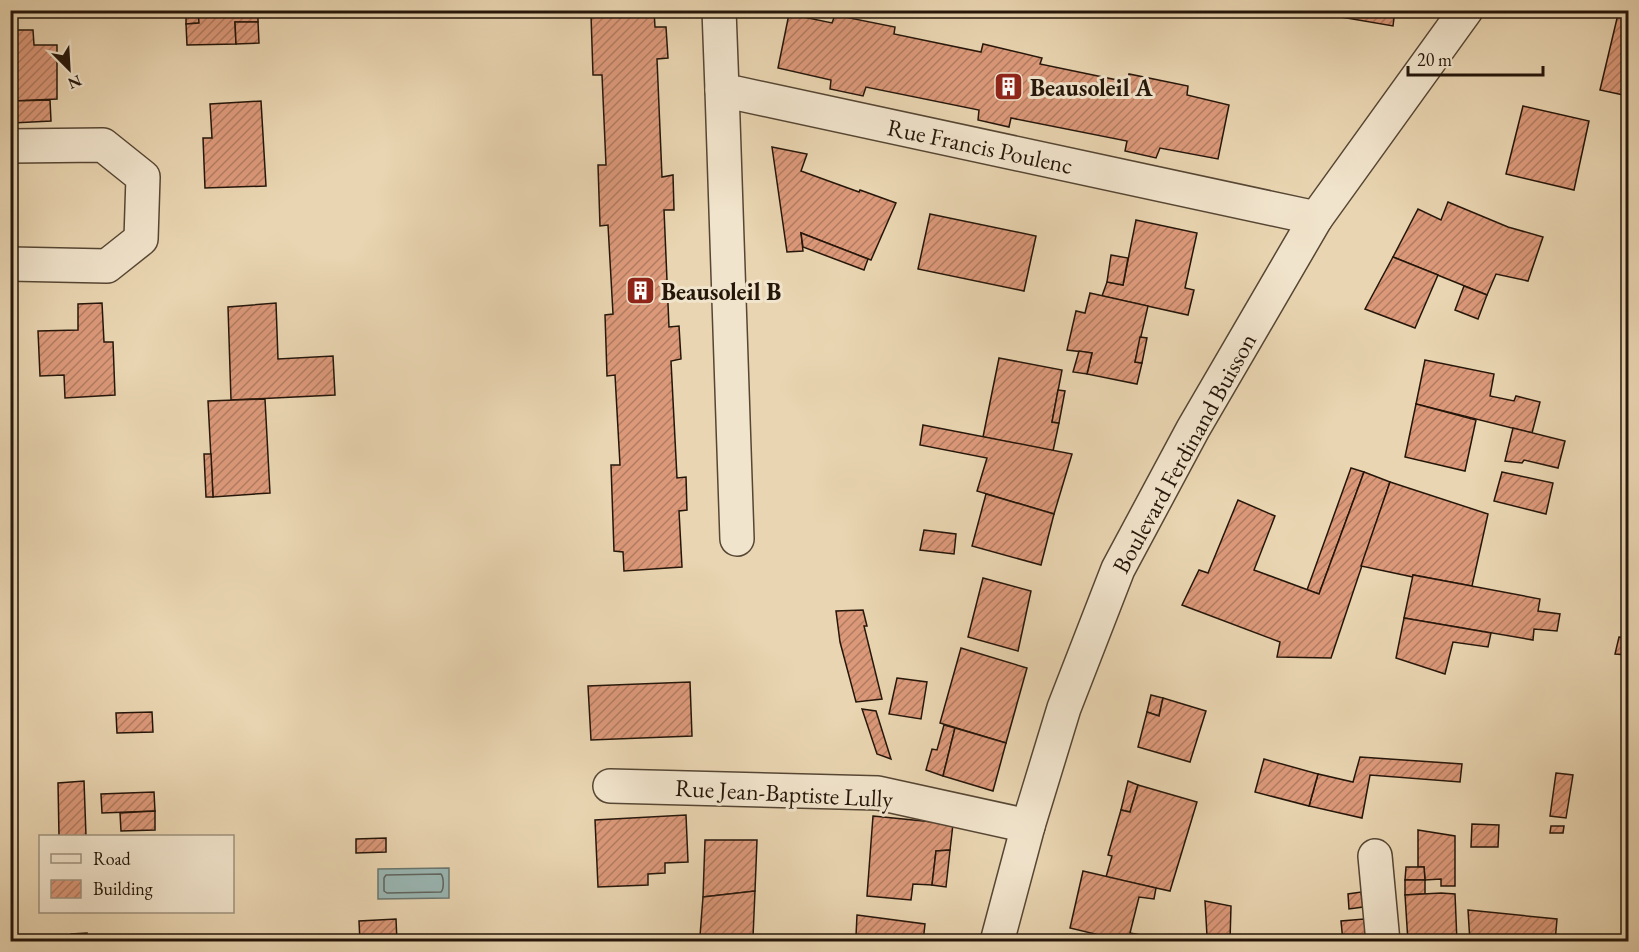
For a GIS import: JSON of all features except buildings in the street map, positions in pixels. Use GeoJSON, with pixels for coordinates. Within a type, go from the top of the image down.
{"type":"FeatureCollection","features":[{"type":"Feature","properties":{"kind":"street"},"geometry":{"type":"LineString","coordinates":[[719,10],[737,539]]}},
{"type":"Feature","properties":{"kind":"street","name":"Boulevard Ferdinand Buisson"},"geometry":{"type":"LineString","coordinates":[[997,942],[1028,826],[1064,708],[1118,569],[1193,429],[1316,218],[1466,10]]}},
{"type":"Feature","properties":{"kind":"street","name":"Rue Francis Poulenc"},"geometry":{"type":"LineString","coordinates":[[722,90],[1316,218]]}},
{"type":"Feature","properties":{"kind":"street"},"geometry":{"type":"LineString","coordinates":[[10,146],[103,145],[144,177],[141,239],[107,266],[10,264]]}},
{"type":"Feature","properties":{"kind":"street","name":"Rue Jean-Baptiste Lully"},"geometry":{"type":"LineString","coordinates":[[610,786],[878,793],[1028,826]]}},
{"type":"Feature","properties":{"kind":"street"},"geometry":{"type":"LineString","coordinates":[[1375,856],[1383,942]]}},
{"type":"Feature","properties":{"kind":"water"},"geometry":{"type":"Polygon","coordinates":[[[449,868],[449,898],[378,899],[378,869],[449,868]]]}},
{"type":"Feature","properties":{"kind":"place","name":"Beausoleil A"},"geometry":{"type":"Point","coordinates":[1009,87]}},
{"type":"Feature","properties":{"kind":"place","name":"Beausoleil B"},"geometry":{"type":"Point","coordinates":[640,291]}}]}
